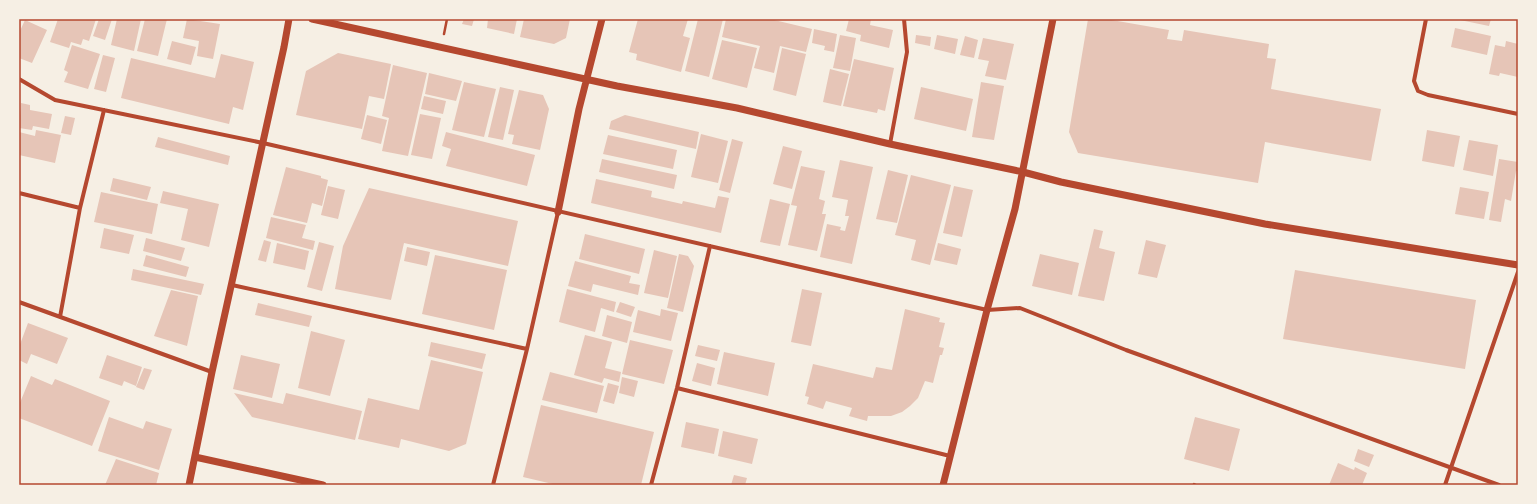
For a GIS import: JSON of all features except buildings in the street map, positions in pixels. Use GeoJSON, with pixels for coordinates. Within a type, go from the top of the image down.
{"type":"FeatureCollection","features":[{"type":"Feature","properties":{"kind":"street"},"geometry":{"type":"LineString","coordinates":[[189,485],[212,372],[284,48],[289,19]]}},
{"type":"Feature","properties":{"kind":"street"},"geometry":{"type":"LineString","coordinates":[[312,19],[617,86],[737,108],[890,144],[1023,172],[1061,182],[1264,224],[1518,266]]}},
{"type":"Feature","properties":{"kind":"street"},"geometry":{"type":"LineString","coordinates":[[493,485],[527,349],[558,212],[579,109],[602,19]]}},
{"type":"Feature","properties":{"kind":"street"},"geometry":{"type":"LineString","coordinates":[[890,144],[907,52],[904,19]]}},
{"type":"Feature","properties":{"kind":"street"},"geometry":{"type":"LineString","coordinates":[[943,485],[987,310],[1015,209],[1053,19]]}},
{"type":"Feature","properties":{"kind":"street"},"geometry":{"type":"LineString","coordinates":[[1426,19],[1414,81],[1418,91],[1428,95],[1518,114]]}},
{"type":"Feature","properties":{"kind":"street"},"geometry":{"type":"LineString","coordinates":[[19,79],[56,100],[263,143],[987,310],[1020,308],[1126,350],[1498,485]]}},
{"type":"Feature","properties":{"kind":"street"},"geometry":{"type":"LineString","coordinates":[[60,317],[80,208],[104,110]]}},
{"type":"Feature","properties":{"kind":"street"},"geometry":{"type":"LineString","coordinates":[[19,194],[80,208]]}},
{"type":"Feature","properties":{"kind":"street"},"geometry":{"type":"LineString","coordinates":[[651,485],[677,388],[710,246]]}},
{"type":"Feature","properties":{"kind":"street"},"geometry":{"type":"LineString","coordinates":[[1445,485],[1518,272]]}},
{"type":"Feature","properties":{"kind":"street"},"geometry":{"type":"LineString","coordinates":[[232,285],[527,349]]}},
{"type":"Feature","properties":{"kind":"street"},"geometry":{"type":"LineString","coordinates":[[19,302],[212,372]]}},
{"type":"Feature","properties":{"kind":"street"},"geometry":{"type":"LineString","coordinates":[[677,388],[950,456]]}},
{"type":"Feature","properties":{"kind":"street"},"geometry":{"type":"LineString","coordinates":[[195,457],[323,485]]}}]}
